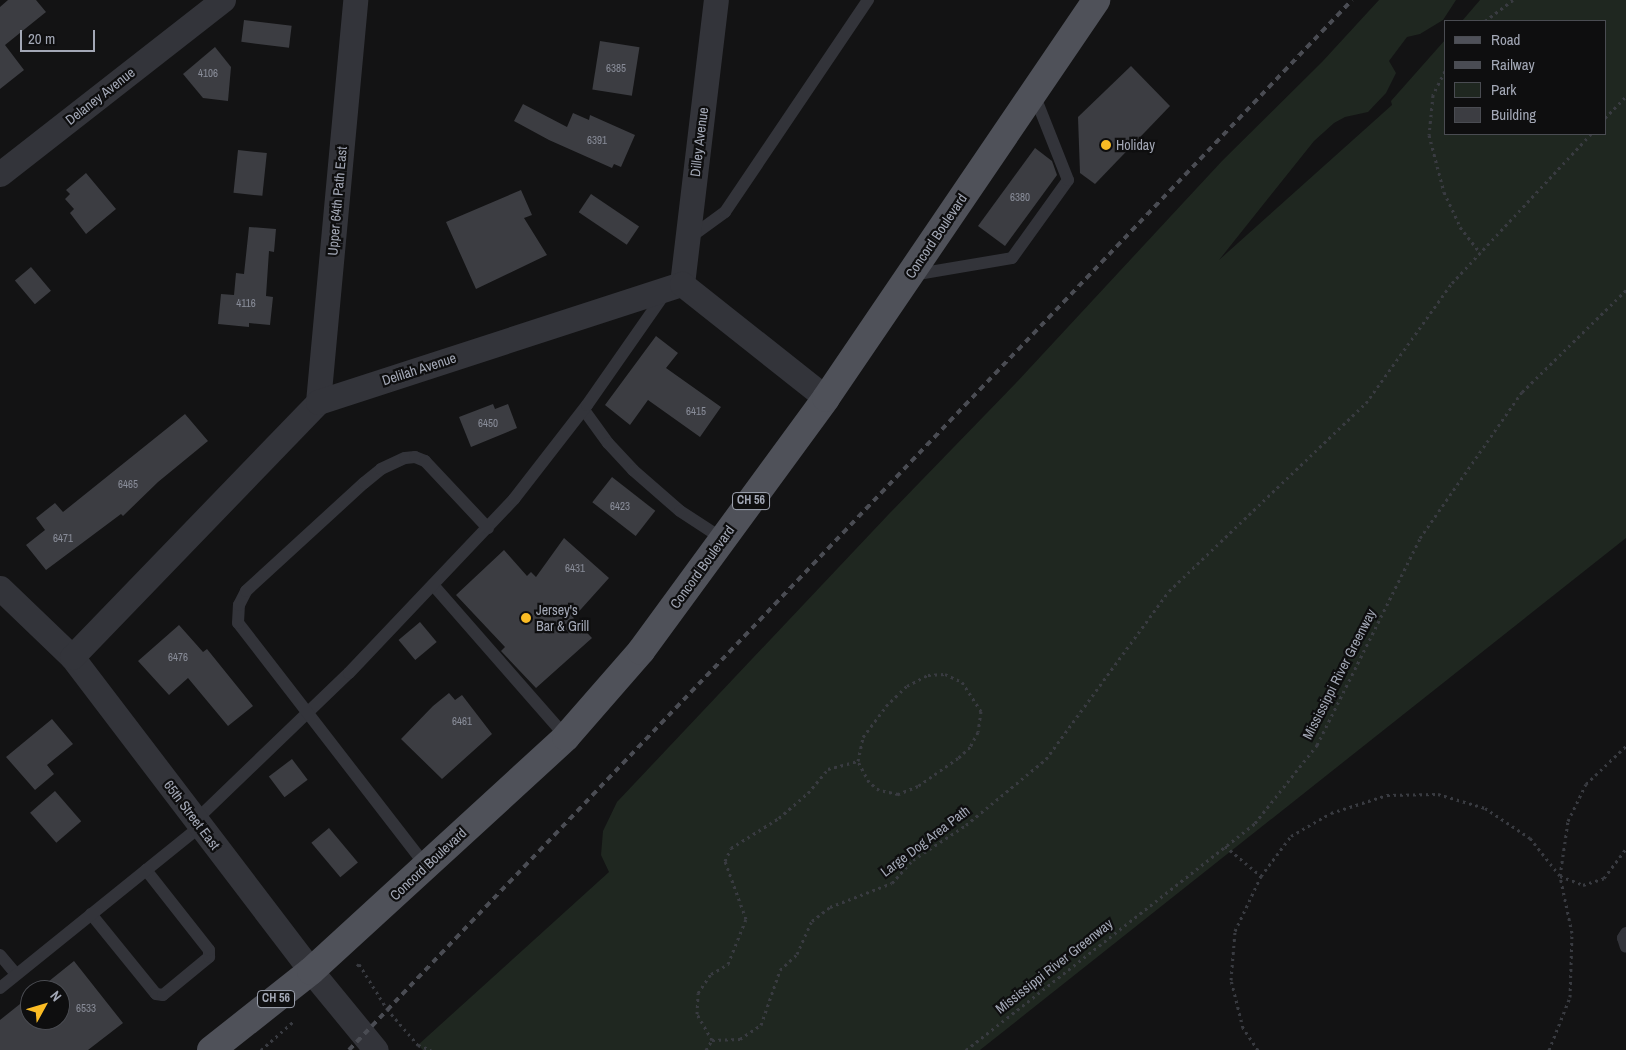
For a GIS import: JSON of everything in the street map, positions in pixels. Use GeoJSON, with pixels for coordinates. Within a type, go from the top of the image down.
{"type":"FeatureCollection","features":[{"type":"Feature","properties":{"kind":"main road","name":"Concord Boulevard"},"geometry":{"type":"LineString","coordinates":[[212,1050],[311,971],[566,737],[641,651],[826,398],[1096,0]]}},
{"type":"Feature","properties":{"kind":"street","name":"Delaney Avenue"},"geometry":{"type":"LineString","coordinates":[[0,174],[223,0]]}},
{"type":"Feature","properties":{"kind":"street","name":"Upper 64th Path East"},"geometry":{"type":"LineString","coordinates":[[318,402],[355,0]]}},
{"type":"Feature","properties":{"kind":"street","name":"Dilley Avenue"},"geometry":{"type":"LineString","coordinates":[[675,286],[688,239],[716,0]]}},
{"type":"Feature","properties":{"kind":"street","name":"Delilah Avenue"},"geometry":{"type":"LineString","coordinates":[[72,657],[318,402],[675,286]]}},
{"type":"Feature","properties":{"kind":"street"},"geometry":{"type":"LineString","coordinates":[[675,286],[826,398]]}},
{"type":"Feature","properties":{"kind":"street","name":"65th Street East"},"geometry":{"type":"LineString","coordinates":[[0,588],[72,657],[311,971],[376,1050]]}},
{"type":"Feature","properties":{"kind":"lane"},"geometry":{"type":"LineString","coordinates":[[688,239],[726,212],[868,0]]}},
{"type":"Feature","properties":{"kind":"lane"},"geometry":{"type":"LineString","coordinates":[[909,275],[1012,258],[1068,180],[1034,93]]}},
{"type":"Feature","properties":{"kind":"lane"},"geometry":{"type":"LineString","coordinates":[[0,988],[146,870],[198,823],[306,712],[349,673],[434,586],[514,499],[584,410],[675,286]]}},
{"type":"Feature","properties":{"kind":"lane"},"geometry":{"type":"LineString","coordinates":[[584,410],[608,442],[634,470],[680,511],[723,539]]}},
{"type":"Feature","properties":{"kind":"lane"},"geometry":{"type":"LineString","coordinates":[[426,866],[238,623],[239,606],[246,590],[381,469],[405,458],[415,457],[425,461],[488,528]]}},
{"type":"Feature","properties":{"kind":"lane"},"geometry":{"type":"LineString","coordinates":[[434,586],[566,737]]}},
{"type":"Feature","properties":{"kind":"lane"},"geometry":{"type":"LineString","coordinates":[[91,914],[156,994],[163,995],[209,957],[209,950],[146,870]]}},
{"type":"Feature","properties":{"kind":"lane"},"geometry":{"type":"LineString","coordinates":[[1626,933],[1623,938],[1626,948]]}},
{"type":"Feature","properties":{"kind":"lane"},"geometry":{"type":"LineString","coordinates":[[0,955],[16,974]]}},
{"type":"Feature","properties":{"kind":"path"},"geometry":{"type":"LineString","coordinates":[[1486,20],[1513,0]]}},
{"type":"Feature","properties":{"kind":"path"},"geometry":{"type":"LineString","coordinates":[[1444,73],[1433,95],[1429,135],[1444,192],[1460,227],[1480,253]]}},
{"type":"Feature","properties":{"kind":"path"},"geometry":{"type":"LineString","coordinates":[[1606,117],[1626,96]]}},
{"type":"Feature","properties":{"kind":"path","name":"Large Dog Area Path"},"geometry":{"type":"LineString","coordinates":[[712,1040],[740,1039],[761,1025],[780,970],[797,954],[812,921],[830,907],[892,882],[913,860],[966,825],[1018,783],[1056,748],[1169,591],[1366,403],[1452,283],[1590,135]]}},
{"type":"Feature","properties":{"kind":"path","name":"Mississippi River Greenway"},"geometry":{"type":"LineString","coordinates":[[966,1050],[1255,823],[1317,745],[1420,538],[1522,392],[1626,290]]}},
{"type":"Feature","properties":{"kind":"path"},"geometry":{"type":"LineString","coordinates":[[945,674],[962,682],[980,711],[978,732],[970,747],[958,758],[918,786],[898,794],[879,790],[869,782],[858,761],[863,737],[886,706],[907,686],[928,675],[945,674]]}},
{"type":"Feature","properties":{"kind":"path"},"geometry":{"type":"LineString","coordinates":[[1549,1050],[1570,997],[1572,932],[1560,876],[1568,821],[1586,784],[1626,746]]}},
{"type":"Feature","properties":{"kind":"path"},"geometry":{"type":"LineString","coordinates":[[706,1050],[712,1040],[697,1014],[698,993],[710,974],[728,964],[746,919],[725,860],[731,848],[779,818],[808,793],[828,769],[858,761]]}},
{"type":"Feature","properties":{"kind":"path"},"geometry":{"type":"LineString","coordinates":[[1258,1050],[1242,1028],[1231,980],[1235,931],[1261,876],[1291,836],[1331,813],[1387,795],[1438,794],[1485,808],[1530,838],[1560,876],[1583,885],[1604,878],[1626,849]]}},
{"type":"Feature","properties":{"kind":"path"},"geometry":{"type":"LineString","coordinates":[[1225,846],[1261,876]]}},
{"type":"Feature","properties":{"kind":"green space"},"geometry":{"type":"Polygon","coordinates":[[[1379,0],[1456,0],[1443,20],[1420,34],[1407,37],[1389,61],[1396,73],[1386,93],[1368,112],[1345,117],[1334,123],[1314,141],[1219,260],[1392,105],[1391,101],[1444,41],[1444,135],[1606,135],[1606,20],[1463,20],[1480,0],[1626,0],[1626,538],[980,1050],[423,1050],[418,1045],[609,872],[601,855],[603,831],[617,802],[888,515],[1015,384],[1222,161],[1322,62],[1379,0]]]}},
{"type":"Feature","properties":{"kind":"building"},"geometry":{"type":"Polygon","coordinates":[[[8,0],[36,0],[46,12],[5,45],[24,70],[0,89],[0,7],[8,0]]]}},
{"type":"Feature","properties":{"kind":"building"},"geometry":{"type":"Polygon","coordinates":[[[244,20],[292,26],[289,48],[241,42],[244,20]]]}},
{"type":"Feature","properties":{"kind":"building"},"geometry":{"type":"Polygon","coordinates":[[[600,41],[640,47],[632,96],[592,89],[600,41]]]}},
{"type":"Feature","properties":{"kind":"building"},"geometry":{"type":"Polygon","coordinates":[[[215,47],[231,67],[228,101],[203,98],[183,74],[215,47]]]}},
{"type":"Feature","properties":{"kind":"building","name":"Holiday"},"geometry":{"type":"Polygon","coordinates":[[[1131,66],[1170,106],[1095,184],[1080,173],[1078,117],[1131,66]]]}},
{"type":"Feature","properties":{"kind":"building"},"geometry":{"type":"Polygon","coordinates":[[[523,104],[567,127],[573,113],[589,120],[590,115],[635,135],[621,167],[614,164],[612,168],[549,140],[514,121],[523,104]]]}},
{"type":"Feature","properties":{"kind":"building"},"geometry":{"type":"Polygon","coordinates":[[[1035,148],[1052,161],[1057,175],[1005,246],[978,226],[1035,148]]]}},
{"type":"Feature","properties":{"kind":"building"},"geometry":{"type":"Polygon","coordinates":[[[238,150],[267,153],[262,196],[234,193],[238,150]]]}},
{"type":"Feature","properties":{"kind":"building"},"geometry":{"type":"Polygon","coordinates":[[[86,173],[116,209],[86,234],[70,213],[74,209],[65,199],[70,194],[66,190],[86,173]]]}},
{"type":"Feature","properties":{"kind":"building"},"geometry":{"type":"Polygon","coordinates":[[[521,190],[532,215],[524,218],[547,255],[476,289],[446,222],[521,190]]]}},
{"type":"Feature","properties":{"kind":"building"},"geometry":{"type":"Polygon","coordinates":[[[591,194],[639,226],[627,245],[579,212],[591,194]]]}},
{"type":"Feature","properties":{"kind":"building"},"geometry":{"type":"Polygon","coordinates":[[[249,227],[276,229],[274,252],[269,251],[266,296],[273,297],[270,325],[249,323],[249,327],[218,324],[221,294],[234,295],[236,273],[244,274],[249,227]]]}},
{"type":"Feature","properties":{"kind":"building"},"geometry":{"type":"Polygon","coordinates":[[[31,267],[51,291],[35,304],[15,280],[31,267]]]}},
{"type":"Feature","properties":{"kind":"building"},"geometry":{"type":"Polygon","coordinates":[[[656,336],[678,353],[666,368],[721,407],[700,437],[648,400],[630,425],[605,405],[656,336]]]}},
{"type":"Feature","properties":{"kind":"building"},"geometry":{"type":"Polygon","coordinates":[[[493,404],[495,409],[508,404],[517,428],[471,447],[459,417],[493,404]]]}},
{"type":"Feature","properties":{"kind":"building"},"geometry":{"type":"Polygon","coordinates":[[[185,414],[208,441],[158,482],[123,516],[121,514],[46,570],[26,545],[45,530],[36,518],[55,503],[63,512],[185,414]]]}},
{"type":"Feature","properties":{"kind":"building"},"geometry":{"type":"Polygon","coordinates":[[[612,477],[655,511],[636,536],[592,502],[612,477]]]}},
{"type":"Feature","properties":{"kind":"building","name":"Jersey's Bar & Grill"},"geometry":{"type":"Polygon","coordinates":[[[564,538],[609,578],[573,618],[592,638],[536,688],[501,651],[505,647],[456,595],[504,550],[527,576],[531,572],[536,577],[564,538]]]}},
{"type":"Feature","properties":{"kind":"building"},"geometry":{"type":"Polygon","coordinates":[[[420,622],[437,642],[415,660],[399,640],[420,622]]]}},
{"type":"Feature","properties":{"kind":"building"},"geometry":{"type":"Polygon","coordinates":[[[179,625],[203,652],[207,649],[253,706],[228,726],[188,678],[169,695],[138,661],[179,625]]]}},
{"type":"Feature","properties":{"kind":"building"},"geometry":{"type":"Polygon","coordinates":[[[449,693],[455,700],[462,695],[492,734],[442,779],[401,739],[433,706],[449,693]]]}},
{"type":"Feature","properties":{"kind":"building"},"geometry":{"type":"Polygon","coordinates":[[[52,719],[73,744],[47,765],[54,774],[35,790],[6,757],[52,719]]]}},
{"type":"Feature","properties":{"kind":"building"},"geometry":{"type":"Polygon","coordinates":[[[292,759],[308,780],[284,797],[269,776],[292,759]]]}},
{"type":"Feature","properties":{"kind":"building"},"geometry":{"type":"Polygon","coordinates":[[[55,791],[81,821],[56,843],[30,813],[55,791]]]}},
{"type":"Feature","properties":{"kind":"building"},"geometry":{"type":"Polygon","coordinates":[[[329,828],[358,862],[340,877],[311,843],[329,828]]]}},
{"type":"Feature","properties":{"kind":"building"},"geometry":{"type":"Polygon","coordinates":[[[74,961],[123,1023],[88,1050],[0,1050],[0,1020],[20,1004],[20,1030],[70,1030],[70,980],[50,980],[74,961]]]}},
{"type":"Feature","properties":{"kind":"railway"},"geometry":{"type":"LineString","coordinates":[[349,1050],[1352,0]]}},
{"type":"Feature","properties":{"kind":"place","name":"Holiday"},"geometry":{"type":"Point","coordinates":[1106,145]}},
{"type":"Feature","properties":{"kind":"place","name":"Jersey's Bar & Grill"},"geometry":{"type":"Point","coordinates":[526,618]}}]}
